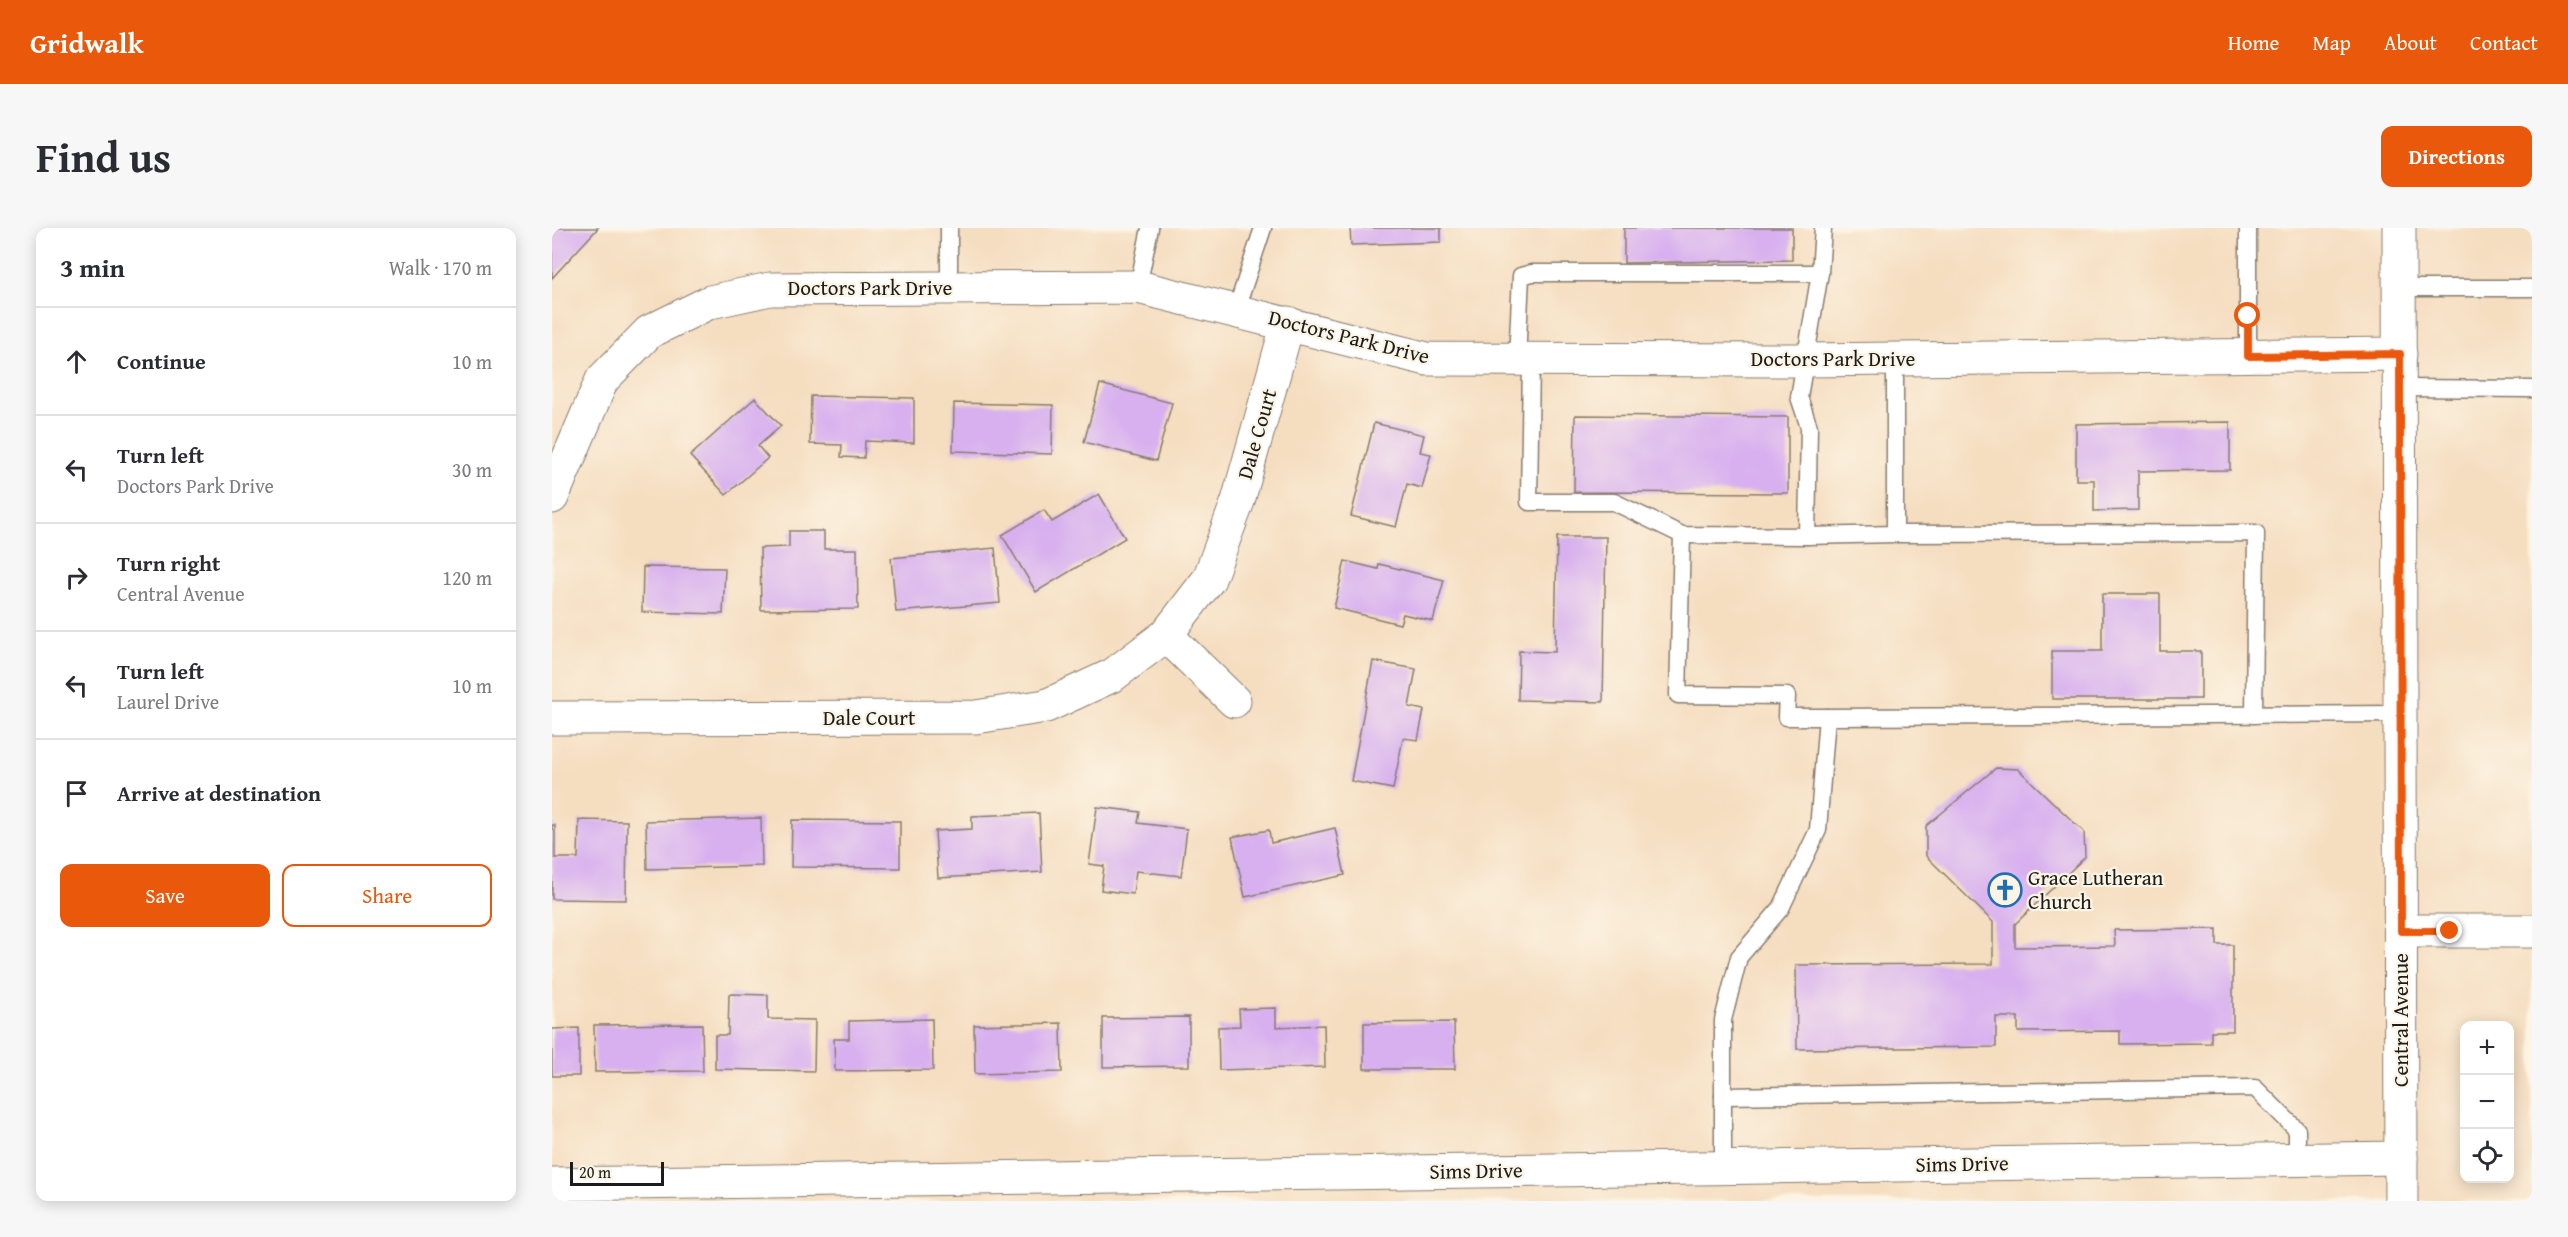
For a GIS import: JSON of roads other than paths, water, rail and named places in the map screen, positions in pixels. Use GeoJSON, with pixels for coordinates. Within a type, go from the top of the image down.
{"type":"FeatureCollection","features":[{"type":"Feature","properties":{"kind":"street","name":"Central Avenue"},"geometry":{"type":"LineString","coordinates":[[2399,228],[2401,1201]]}},
{"type":"Feature","properties":{"kind":"street","name":"Doctors Park Drive"},"geometry":{"type":"LineString","coordinates":[[552,497],[602,380],[649,332],[710,302],[770,289],[1138,286],[1288,322],[1427,359],[1805,360],[2400,354]]}},
{"type":"Feature","properties":{"kind":"street","name":"Dale Court"},"geometry":{"type":"LineString","coordinates":[[552,718],[976,717],[1046,706],[1113,675],[1166,636],[1209,579],[1238,501],[1288,322]]}},
{"type":"Feature","properties":{"kind":"street"},"geometry":{"type":"LineString","coordinates":[[1166,636],[1234,701]]}},
{"type":"Feature","properties":{"kind":"street"},"geometry":{"type":"LineString","coordinates":[[2401,931],[2532,931]]}},
{"type":"Feature","properties":{"kind":"street","name":"Sims Drive"},"geometry":{"type":"LineString","coordinates":[[552,1184],[2401,1158]]}},
{"type":"Feature","properties":{"kind":"lane"},"geometry":{"type":"LineString","coordinates":[[949,228],[949,288]]}},
{"type":"Feature","properties":{"kind":"lane"},"geometry":{"type":"LineString","coordinates":[[1138,286],[1150,228]]}},
{"type":"Feature","properties":{"kind":"lane"},"geometry":{"type":"LineString","coordinates":[[1236,310],[1263,228]]}},
{"type":"Feature","properties":{"kind":"lane"},"geometry":{"type":"LineString","coordinates":[[1807,536],[1809,427],[1799,397],[1820,273],[1823,228]]}},
{"type":"Feature","properties":{"kind":"lane"},"geometry":{"type":"LineString","coordinates":[[2248,228],[2248,356]]}},
{"type":"Feature","properties":{"kind":"lane"},"geometry":{"type":"LineString","coordinates":[[1820,273],[1532,273],[1521,276],[1529,502],[1614,502],[1682,535],[2256,533],[2254,715]]}},
{"type":"Feature","properties":{"kind":"lane"},"geometry":{"type":"LineString","coordinates":[[2400,288],[2532,288]]}},
{"type":"Feature","properties":{"kind":"lane"},"geometry":{"type":"LineString","coordinates":[[1895,359],[1895,534]]}},
{"type":"Feature","properties":{"kind":"lane"},"geometry":{"type":"LineString","coordinates":[[2400,388],[2532,389]]}},
{"type":"Feature","properties":{"kind":"lane"},"geometry":{"type":"LineString","coordinates":[[1682,535],[1678,696],[1787,696],[1786,717],[2400,714]]}},
{"type":"Feature","properties":{"kind":"lane"},"geometry":{"type":"LineString","coordinates":[[1723,1168],[1723,1020],[1739,957],[1781,908],[1818,830],[1827,717]]}},
{"type":"Feature","properties":{"kind":"lane"},"geometry":{"type":"LineString","coordinates":[[1723,1096],[2255,1088],[2297,1130],[2297,1159]]}},
{"type":"Feature","properties":{"kind":"place","name":"Grace Lutheran Church"},"geometry":{"type":"Point","coordinates":[2005,890]}}]}
